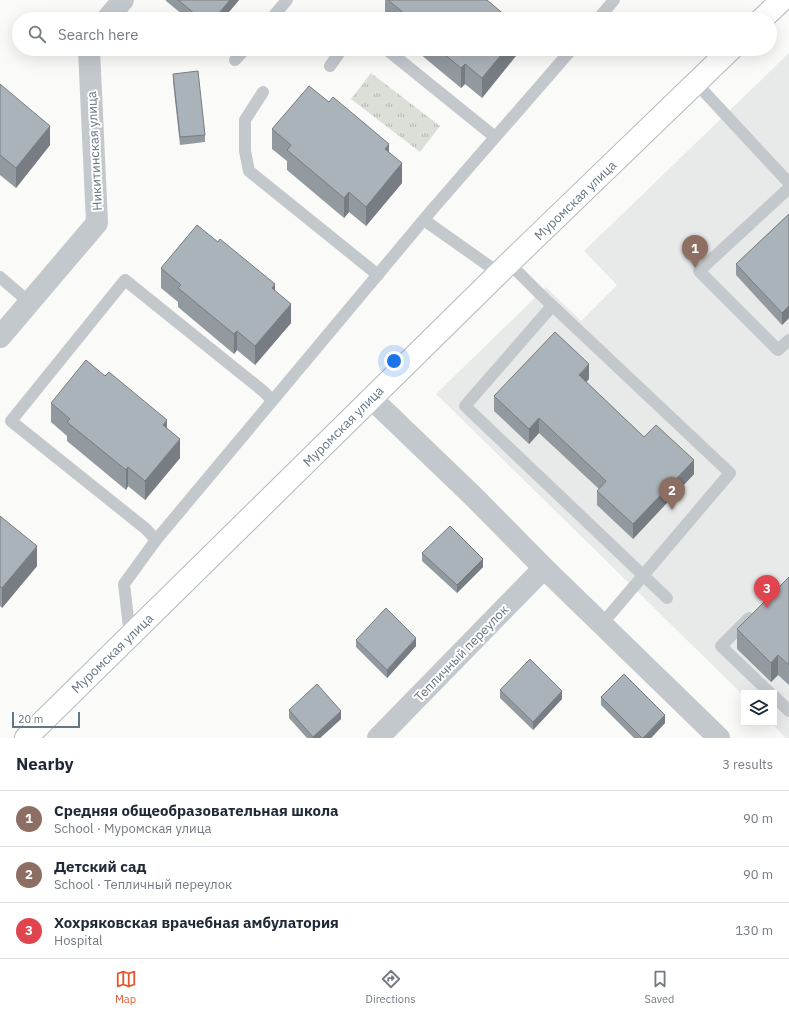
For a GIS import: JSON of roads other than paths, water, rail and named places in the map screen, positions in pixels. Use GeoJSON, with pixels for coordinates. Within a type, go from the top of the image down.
{"type":"FeatureCollection","features":[{"type":"Feature","properties":{"kind":"street"},"geometry":{"type":"LineString","coordinates":[[113,12],[123,0]]}},
{"type":"Feature","properties":{"kind":"street"},"geometry":{"type":"LineString","coordinates":[[769,12],[782,0]]}},
{"type":"Feature","properties":{"kind":"street","name":"Никитинская улица"},"geometry":{"type":"LineString","coordinates":[[0,337],[97,222],[89,56]]}},
{"type":"Feature","properties":{"kind":"street","name":"Муромская улица"},"geometry":{"type":"LineString","coordinates":[[26,738],[504,268],[724,56]]}},
{"type":"Feature","properties":{"kind":"street"},"geometry":{"type":"LineString","coordinates":[[371,398],[719,738]]}},
{"type":"Feature","properties":{"kind":"street","name":"Тепличный переулок"},"geometry":{"type":"LineString","coordinates":[[378,738],[544,568]]}},
{"type":"Feature","properties":{"kind":"lane"},"geometry":{"type":"LineString","coordinates":[[277,12],[287,0]]}},
{"type":"Feature","properties":{"kind":"lane"},"geometry":{"type":"LineString","coordinates":[[604,12],[614,0]]}},
{"type":"Feature","properties":{"kind":"lane"},"geometry":{"type":"LineString","coordinates":[[235,60],[239,56]]}},
{"type":"Feature","properties":{"kind":"lane"},"geometry":{"type":"LineString","coordinates":[[330,66],[337,56]]}},
{"type":"Feature","properties":{"kind":"lane"},"geometry":{"type":"LineString","coordinates":[[395,56],[495,137]]}},
{"type":"Feature","properties":{"kind":"lane"},"geometry":{"type":"LineString","coordinates":[[130,636],[124,584],[156,540],[424,220],[566,56]]}},
{"type":"Feature","properties":{"kind":"lane"},"geometry":{"type":"LineString","coordinates":[[696,83],[789,183]]}},
{"type":"Feature","properties":{"kind":"lane"},"geometry":{"type":"LineString","coordinates":[[263,92],[245,120],[245,151],[249,171],[378,275]]}},
{"type":"Feature","properties":{"kind":"lane"},"geometry":{"type":"LineString","coordinates":[[789,188],[699,271],[778,350],[789,340]]}},
{"type":"Feature","properties":{"kind":"lane"},"geometry":{"type":"LineString","coordinates":[[424,220],[504,268],[552,306],[730,472],[602,624]]}},
{"type":"Feature","properties":{"kind":"lane"},"geometry":{"type":"LineString","coordinates":[[0,277],[29,302]]}},
{"type":"Feature","properties":{"kind":"lane"},"geometry":{"type":"LineString","coordinates":[[156,540],[146,529],[11,421],[125,280],[272,400]]}},
{"type":"Feature","properties":{"kind":"lane"},"geometry":{"type":"LineString","coordinates":[[552,306],[464,406],[667,598]]}},
{"type":"Feature","properties":{"kind":"lane"},"geometry":{"type":"LineString","coordinates":[[755,612],[721,646],[767,690]]}},
{"type":"Feature","properties":{"kind":"lane"},"geometry":{"type":"LineString","coordinates":[[777,699],[789,711]]}},
{"type":"Feature","properties":{"kind":"place","name":"Средняя общеобразовательная школа"},"geometry":{"type":"Point","coordinates":[695,268]}},
{"type":"Feature","properties":{"kind":"place","name":"Детский сад"},"geometry":{"type":"Point","coordinates":[672,510]}},
{"type":"Feature","properties":{"kind":"place","name":"Хохряковская врачебная амбулатория"},"geometry":{"type":"Point","coordinates":[767,608]}}]}
